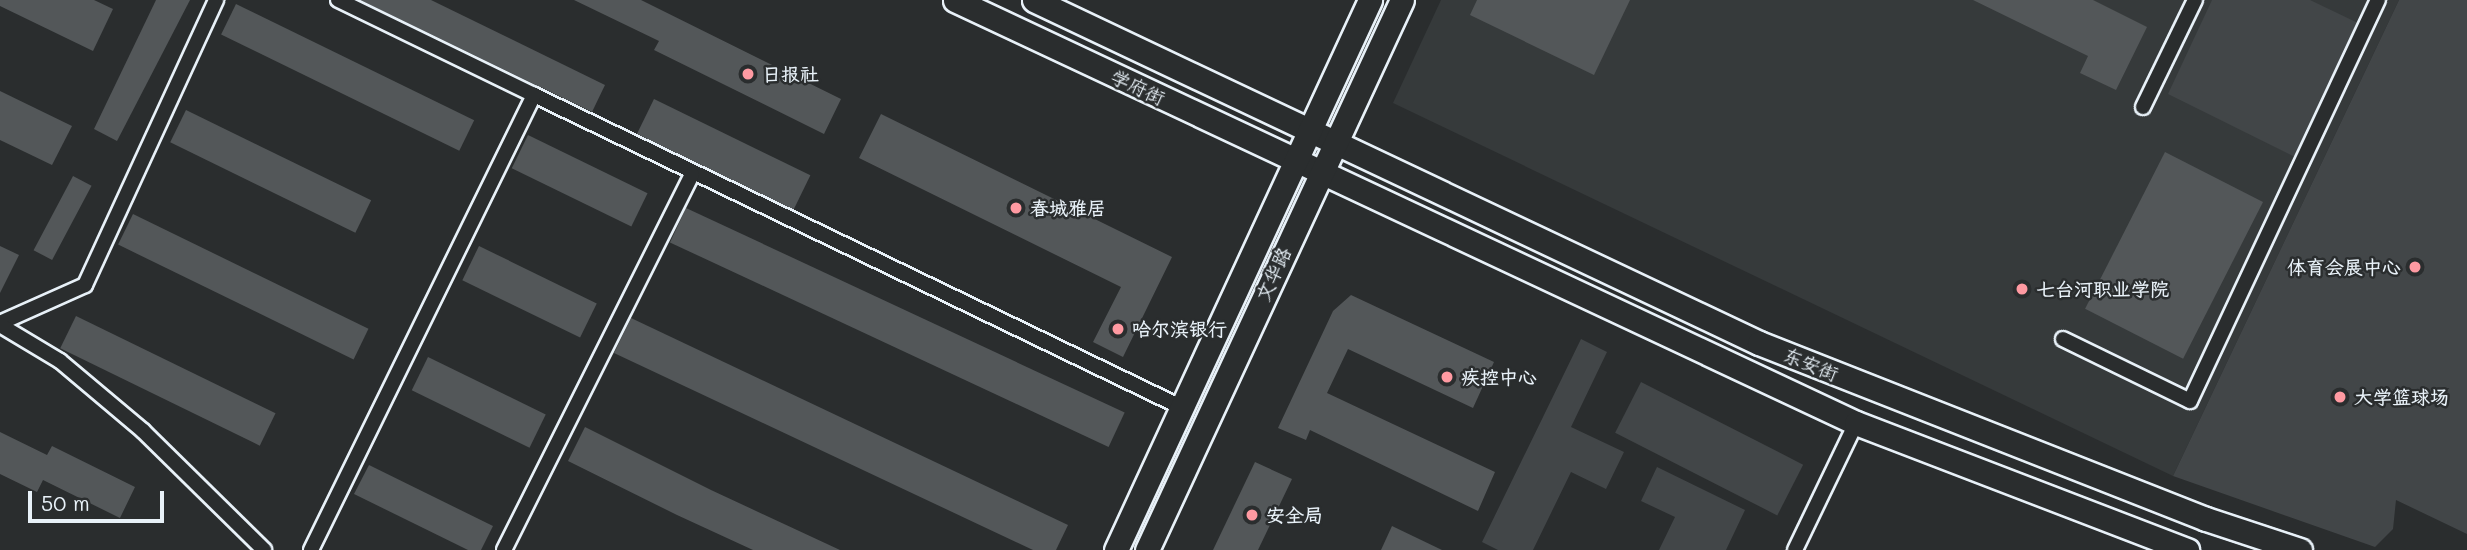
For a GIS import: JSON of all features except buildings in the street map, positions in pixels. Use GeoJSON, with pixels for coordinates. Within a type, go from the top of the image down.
{"type":"FeatureCollection","features":[{"type":"Feature","properties":{"kind":"main road","name":"学府街"},"geometry":{"type":"LineString","coordinates":[[955,0],[1320,175]]}},
{"type":"Feature","properties":{"kind":"main road","name":"学府街"},"geometry":{"type":"LineString","coordinates":[[1034,0],[1336,144]]}},
{"type":"Feature","properties":{"kind":"main road","name":"文华路"},"geometry":{"type":"LineString","coordinates":[[1116,550],[1183,408],[1293,161],[1370,0]]}},
{"type":"Feature","properties":{"kind":"main road","name":"文华路"},"geometry":{"type":"LineString","coordinates":[[1147,550],[1402,0]]}},
{"type":"Feature","properties":{"kind":"main road","name":"东安街"},"geometry":{"type":"LineString","coordinates":[[1336,144],[1759,343],[2206,519],[2300,550]]}},
{"type":"Feature","properties":{"kind":"main road","name":"东安街"},"geometry":{"type":"LineString","coordinates":[[1320,175],[1856,423],[2188,550]]}},
{"type":"Feature","properties":{"kind":"street"},"geometry":{"type":"LineString","coordinates":[[0,324],[85,285],[216,0]]}},
{"type":"Feature","properties":{"kind":"street"},"geometry":{"type":"LineString","coordinates":[[338,0],[692,174],[1183,408]]}},
{"type":"Feature","properties":{"kind":"street"},"geometry":{"type":"LineString","coordinates":[[2063,339],[2190,401],[2378,0]]}},
{"type":"Feature","properties":{"kind":"street"},"geometry":{"type":"LineString","coordinates":[[2143,107],[2191,1]]}},
{"type":"Feature","properties":{"kind":"street"},"geometry":{"type":"LineString","coordinates":[[311,550],[534,95]]}},
{"type":"Feature","properties":{"kind":"street"},"geometry":{"type":"LineString","coordinates":[[503,550],[692,174]]}},
{"type":"Feature","properties":{"kind":"street"},"geometry":{"type":"LineString","coordinates":[[0,324],[60,361],[143,431],[264,550]]}},
{"type":"Feature","properties":{"kind":"street"},"geometry":{"type":"LineString","coordinates":[[1794,550],[1856,423]]}},
{"type":"Feature","properties":{"kind":"shaded area","name":"七台河职业学院"},"geometry":{"type":"Polygon","coordinates":[[[1441,0],[2399,0],[2173,476],[1393,103],[1441,0]]]}},
{"type":"Feature","properties":{"kind":"shaded area"},"geometry":{"type":"Polygon","coordinates":[[[2212,0],[2310,0],[2358,23],[2295,157],[2168,94],[2212,0]]]}},
{"type":"Feature","properties":{"kind":"shaded area"},"geometry":{"type":"Polygon","coordinates":[[[2399,0],[2467,0],[2467,534],[2396,500],[2393,529],[2375,547],[2173,476],[2399,0]]]}},
{"type":"Feature","properties":{"kind":"shaded area"},"geometry":{"type":"Polygon","coordinates":[[[1581,339],[1607,352],[1571,427],[1624,452],[1606,489],[1571,472],[1533,550],[1498,550],[1482,542],[1581,339]]]}},
{"type":"Feature","properties":{"kind":"shaded area"},"geometry":{"type":"Polygon","coordinates":[[[1641,382],[1803,465],[1777,515],[1615,433],[1641,382]]]}},
{"type":"Feature","properties":{"kind":"shaded area"},"geometry":{"type":"Polygon","coordinates":[[[1657,467],[1745,510],[1726,550],[1659,550],[1675,517],[1641,501],[1657,467]]]}},
{"type":"Feature","properties":{"kind":"place","name":"日报社"},"geometry":{"type":"Point","coordinates":[748,74]}},
{"type":"Feature","properties":{"kind":"place","name":"春城雅居"},"geometry":{"type":"Point","coordinates":[1016,208]}},
{"type":"Feature","properties":{"kind":"place","name":"体育会展中心"},"geometry":{"type":"Point","coordinates":[2415,267]}},
{"type":"Feature","properties":{"kind":"place","name":"七台河职业学院"},"geometry":{"type":"Point","coordinates":[2022,289]}},
{"type":"Feature","properties":{"kind":"place","name":"哈尔滨银行"},"geometry":{"type":"Point","coordinates":[1118,329]}},
{"type":"Feature","properties":{"kind":"place","name":"疾控中心"},"geometry":{"type":"Point","coordinates":[1447,377]}},
{"type":"Feature","properties":{"kind":"place","name":"大学篮球场"},"geometry":{"type":"Point","coordinates":[2340,397]}},
{"type":"Feature","properties":{"kind":"place","name":"安全局"},"geometry":{"type":"Point","coordinates":[1252,515]}}]}
